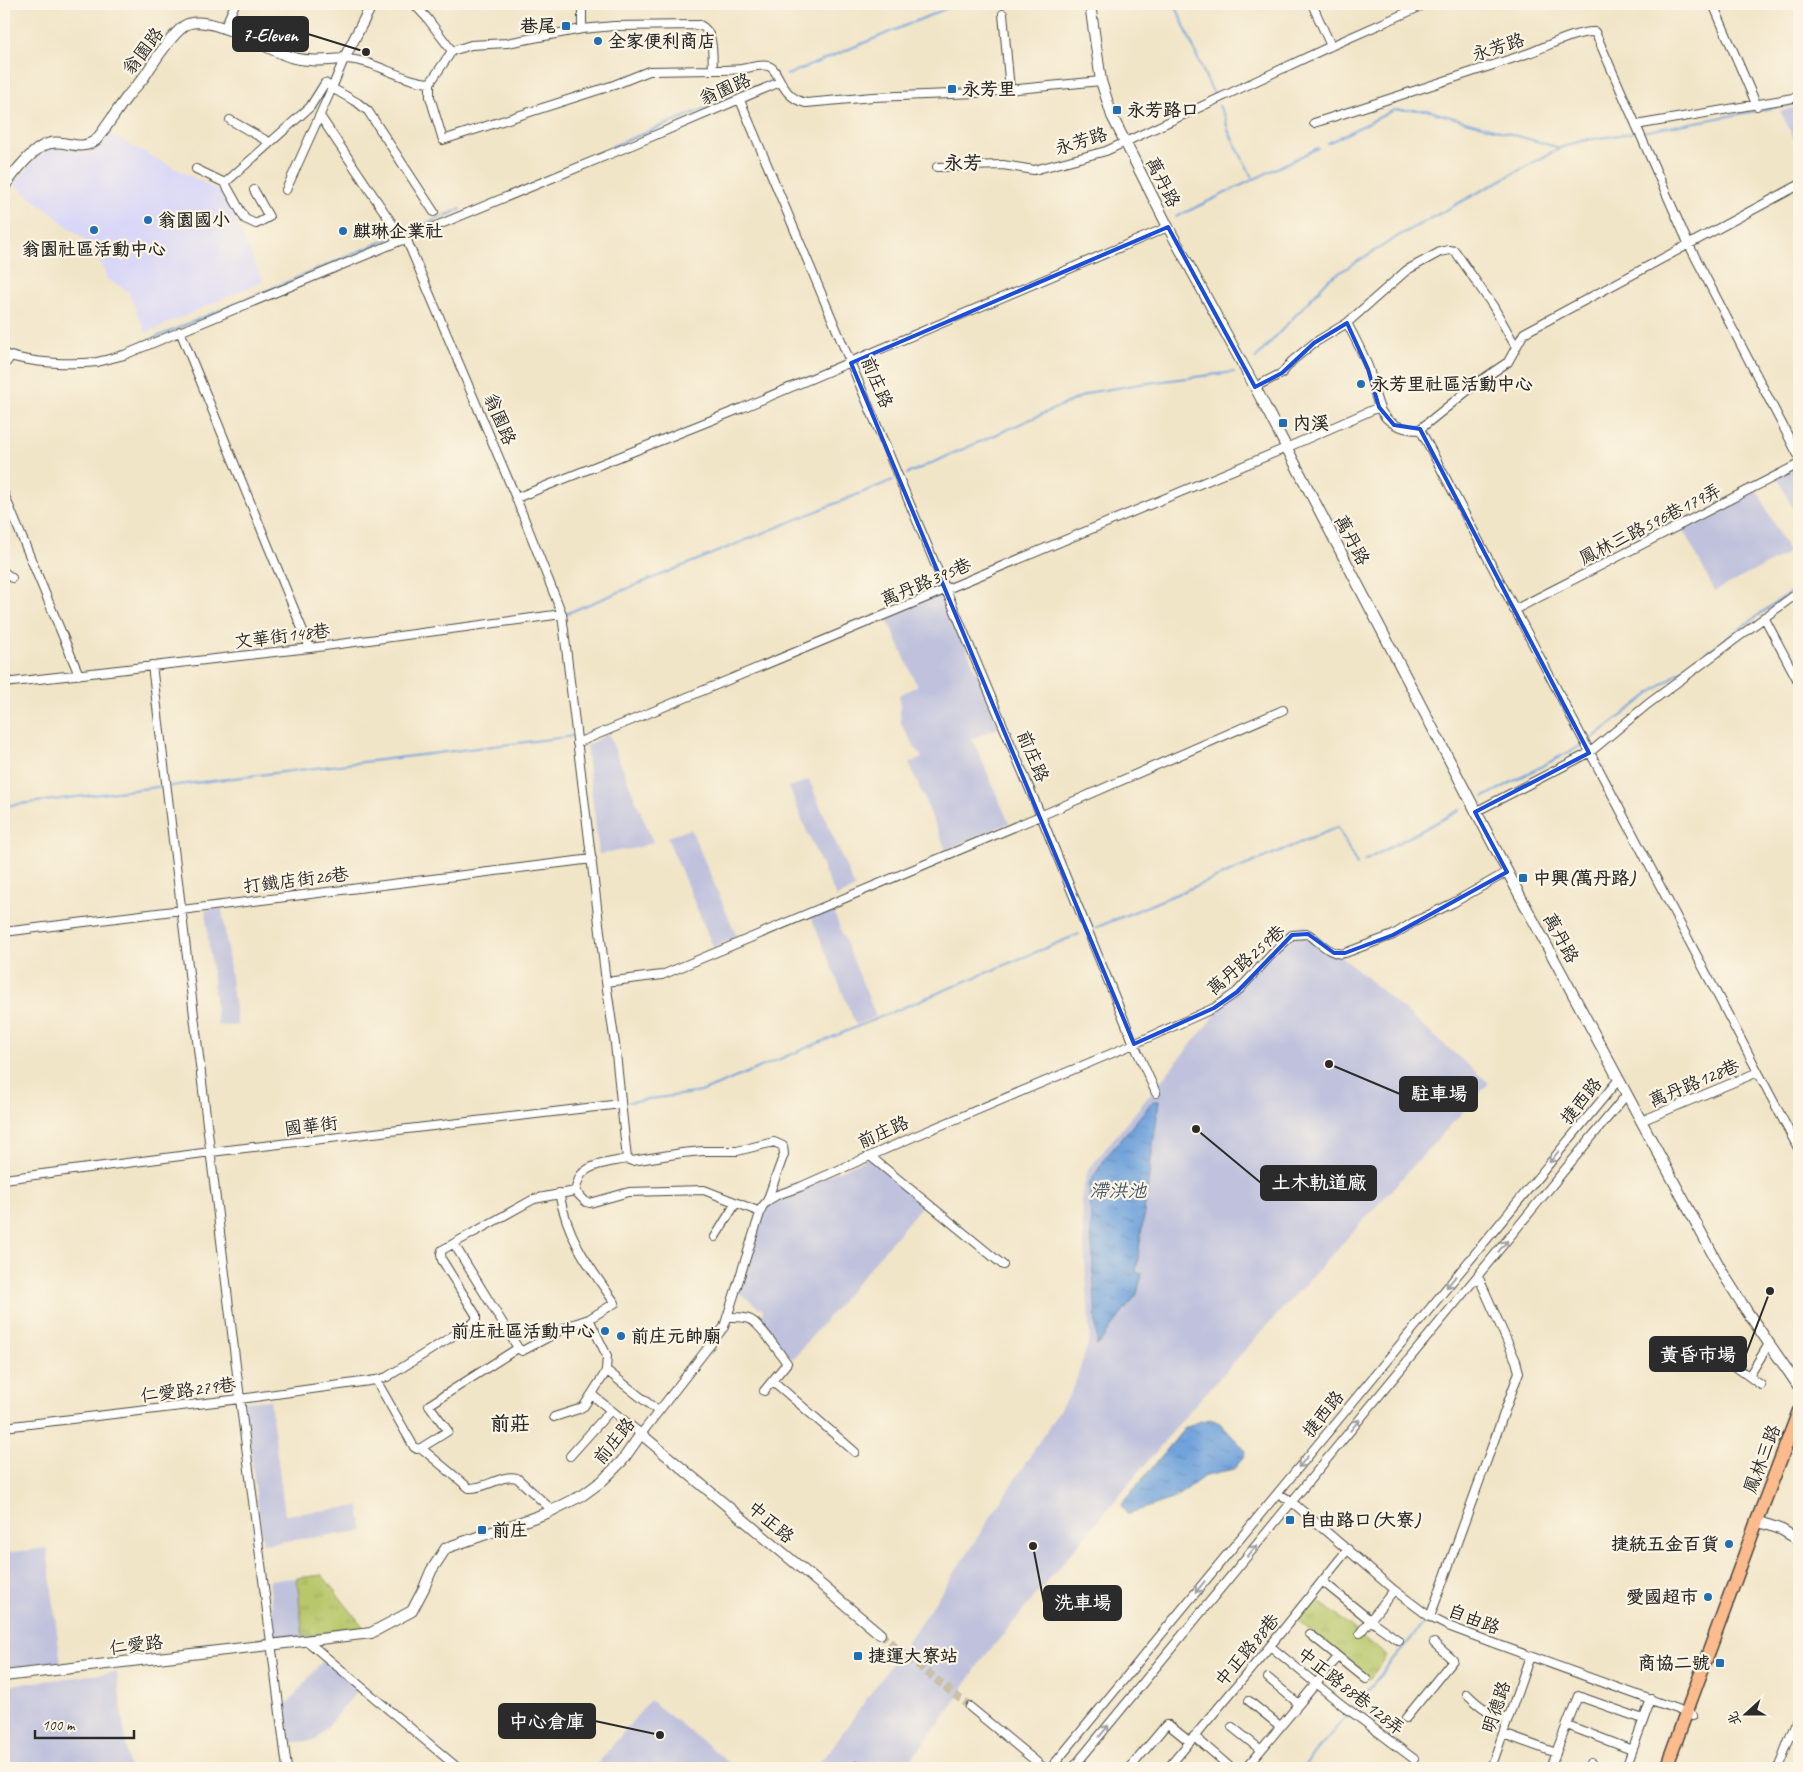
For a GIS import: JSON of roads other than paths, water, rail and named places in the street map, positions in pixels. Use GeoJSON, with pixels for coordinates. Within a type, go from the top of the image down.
{"type":"FeatureCollection","features":[{"type":"Feature","properties":{"kind":"main road","name":"鳳林三路"},"geometry":{"type":"LineString","coordinates":[[1761,1522],[1799,1411]]}},
{"type":"Feature","properties":{"kind":"main road","name":"鳳林三路"},"geometry":{"type":"LineString","coordinates":[[1761,1522],[1799,1434]]}},
{"type":"Feature","properties":{"kind":"main road"},"geometry":{"type":"LineString","coordinates":[[1666,1768],[1690,1713],[1761,1522]]}},
{"type":"Feature","properties":{"kind":"main road"},"geometry":{"type":"LineString","coordinates":[[1674,1768],[1690,1713]]}},
{"type":"Feature","properties":{"kind":"street"},"geometry":{"type":"LineString","coordinates":[[224,29],[235,4]]}},
{"type":"Feature","properties":{"kind":"street"},"geometry":{"type":"LineString","coordinates":[[286,190],[344,59],[372,4]]}},
{"type":"Feature","properties":{"kind":"street"},"geometry":{"type":"LineString","coordinates":[[414,4],[452,51]]}},
{"type":"Feature","properties":{"kind":"street"},"geometry":{"type":"LineString","coordinates":[[582,4],[582,30]]}},
{"type":"Feature","properties":{"kind":"street","name":"萬丹路"},"geometry":{"type":"LineString","coordinates":[[1090,4],[1101,81],[1112,116],[1168,227],[1255,387],[1475,812],[1627,1094]]}},
{"type":"Feature","properties":{"kind":"street"},"geometry":{"type":"LineString","coordinates":[[1312,4],[1331,46]]}},
{"type":"Feature","properties":{"kind":"street","name":"永芳路"},"geometry":{"type":"LineString","coordinates":[[938,167],[1003,165],[1034,170],[1086,157],[1126,143],[1331,46],[1426,4]]}},
{"type":"Feature","properties":{"kind":"street"},"geometry":{"type":"LineString","coordinates":[[1713,4],[1757,106]]}},
{"type":"Feature","properties":{"kind":"street"},"geometry":{"type":"LineString","coordinates":[[1003,14],[1010,90]]}},
{"type":"Feature","properties":{"kind":"street","name":"翁園路"},"geometry":{"type":"LineString","coordinates":[[4,187],[11,177],[45,144],[51,142],[82,146],[96,140],[128,94],[136,87],[184,26],[198,22],[224,29],[292,58],[304,60],[353,59],[419,82],[430,83],[430,98],[443,140],[614,85],[641,73],[649,71],[713,70]]}},
{"type":"Feature","properties":{"kind":"street"},"geometry":{"type":"LineString","coordinates":[[430,83],[452,51],[471,44],[507,44],[614,26],[700,25],[706,27],[710,34],[713,70],[739,70],[766,65],[771,66],[782,88],[798,101],[806,103],[1010,90],[1101,81]]}},
{"type":"Feature","properties":{"kind":"street","name":"永芳路"},"geometry":{"type":"LineString","coordinates":[[1314,123],[1530,53],[1569,38],[1595,32],[1688,243],[1799,457]]}},
{"type":"Feature","properties":{"kind":"street","name":"翁園路"},"geometry":{"type":"LineString","coordinates":[[4,366],[7,355],[66,363],[98,362],[124,355],[780,82]]}},
{"type":"Feature","properties":{"kind":"street"},"geometry":{"type":"LineString","coordinates":[[224,183],[310,107],[325,84],[368,111],[434,212]]}},
{"type":"Feature","properties":{"kind":"street"},"geometry":{"type":"LineString","coordinates":[[1636,126],[1757,106],[1799,97]]}},
{"type":"Feature","properties":{"kind":"street","name":"前庄路"},"geometry":{"type":"LineString","coordinates":[[272,1646],[371,1634],[412,1611],[431,1571],[446,1548],[552,1511],[583,1495],[602,1481],[622,1461],[724,1327],[760,1212],[767,1201],[777,1195],[800,1187],[1134,1044],[740,100]]}},
{"type":"Feature","properties":{"kind":"street","name":"翁園路"},"geometry":{"type":"LineString","coordinates":[[320,116],[393,225],[408,243],[516,498],[563,617],[615,1044],[627,1159]]}},
{"type":"Feature","properties":{"kind":"street"},"geometry":{"type":"LineString","coordinates":[[230,120],[269,142]]}},
{"type":"Feature","properties":{"kind":"street"},"geometry":{"type":"LineString","coordinates":[[196,169],[224,183],[245,220],[256,224],[269,217],[254,190]]}},
{"type":"Feature","properties":{"kind":"street"},"geometry":{"type":"LineString","coordinates":[[1347,323],[1358,343],[1368,369],[1378,407],[1387,420],[1394,425],[1415,430],[1420,429],[1477,383],[1508,362],[1524,333],[1799,184]]}},
{"type":"Feature","properties":{"kind":"street"},"geometry":{"type":"LineString","coordinates":[[516,498],[851,363],[1168,227]]}},
{"type":"Feature","properties":{"kind":"street"},"geometry":{"type":"LineString","coordinates":[[1255,387],[1282,373],[1292,361],[1314,343],[1347,323],[1408,270],[1440,252],[1449,250],[1455,251],[1493,306],[1516,347]]}},
{"type":"Feature","properties":{"kind":"street"},"geometry":{"type":"LineString","coordinates":[[180,331],[310,648]]}},
{"type":"Feature","properties":{"kind":"street","name":"萬丹路395巷"},"geometry":{"type":"LineString","coordinates":[[577,743],[1286,448],[1378,407]]}},
{"type":"Feature","properties":{"kind":"street"},"geometry":{"type":"LineString","coordinates":[[1420,429],[1799,1150]]}},
{"type":"Feature","properties":{"kind":"street","name":"鳳林三路596巷179弄"},"geometry":{"type":"LineString","coordinates":[[1514,610],[1799,464]]}},
{"type":"Feature","properties":{"kind":"street"},"geometry":{"type":"LineString","coordinates":[[4,494],[79,675]]}},
{"type":"Feature","properties":{"kind":"street"},"geometry":{"type":"LineString","coordinates":[[4,572],[12,578]]}},
{"type":"Feature","properties":{"kind":"street"},"geometry":{"type":"LineString","coordinates":[[1475,812],[1589,753],[1648,704],[1799,592]]}},
{"type":"Feature","properties":{"kind":"street","name":"文華街148巷"},"geometry":{"type":"LineString","coordinates":[[6,683],[563,617]]}},
{"type":"Feature","properties":{"kind":"street"},"geometry":{"type":"LineString","coordinates":[[1764,617],[1799,683]]}},
{"type":"Feature","properties":{"kind":"street"},"geometry":{"type":"LineString","coordinates":[[152,665],[240,1399],[287,1768]]}},
{"type":"Feature","properties":{"kind":"street"},"geometry":{"type":"LineString","coordinates":[[4,673],[6,683]]}},
{"type":"Feature","properties":{"kind":"street"},"geometry":{"type":"LineString","coordinates":[[606,982],[662,975],[1040,816],[1283,710]]}},
{"type":"Feature","properties":{"kind":"street","name":"打鐵店街26巷"},"geometry":{"type":"LineString","coordinates":[[4,932],[592,858]]}},
{"type":"Feature","properties":{"kind":"street","name":"萬丹路259巷"},"geometry":{"type":"LineString","coordinates":[[1134,1044],[1214,1008],[1237,992],[1272,953],[1292,935],[1308,934],[1334,953],[1340,955],[1393,935],[1507,872]]}},
{"type":"Feature","properties":{"kind":"street"},"geometry":{"type":"LineString","coordinates":[[1134,1044],[1156,1093]]}},
{"type":"Feature","properties":{"kind":"street","name":"萬丹路128巷"},"geometry":{"type":"LineString","coordinates":[[1642,1121],[1758,1072]]}},
{"type":"Feature","properties":{"kind":"street","name":"捷西路"},"geometry":{"type":"LineString","coordinates":[[1052,1768],[1619,1079]]}},
{"type":"Feature","properties":{"kind":"street"},"geometry":{"type":"LineString","coordinates":[[1627,1094],[1724,1275],[1799,1387]]}},
{"type":"Feature","properties":{"kind":"street","name":"捷西路"},"geometry":{"type":"LineString","coordinates":[[1074,1768],[1627,1094]]}},
{"type":"Feature","properties":{"kind":"street","name":"國華街"},"geometry":{"type":"LineString","coordinates":[[4,1179],[211,1152],[621,1104]]}},
{"type":"Feature","properties":{"kind":"street"},"geometry":{"type":"LineString","coordinates":[[575,1190],[580,1176],[586,1170],[593,1167],[627,1159],[632,1161],[703,1151],[737,1151],[774,1142],[783,1146],[784,1154],[767,1201]]}},
{"type":"Feature","properties":{"kind":"street"},"geometry":{"type":"LineString","coordinates":[[870,1156],[1003,1265]]}},
{"type":"Feature","properties":{"kind":"street"},"geometry":{"type":"LineString","coordinates":[[560,1193],[569,1230],[577,1247],[615,1303],[589,1319],[571,1325],[522,1351],[518,1348],[454,1244],[534,1199],[560,1193],[575,1190]]}},
{"type":"Feature","properties":{"kind":"street"},"geometry":{"type":"LineString","coordinates":[[575,1190],[586,1202],[590,1203],[630,1192],[704,1190],[760,1212]]}},
{"type":"Feature","properties":{"kind":"street"},"geometry":{"type":"LineString","coordinates":[[714,1237],[736,1203]]}},
{"type":"Feature","properties":{"kind":"street","name":"仁愛路279巷"},"geometry":{"type":"LineString","coordinates":[[4,1427],[240,1399],[387,1377],[476,1320],[476,1316],[442,1260],[442,1250],[454,1244]]}},
{"type":"Feature","properties":{"kind":"street"},"geometry":{"type":"LineString","coordinates":[[1430,1617],[1518,1372],[1516,1361],[1478,1276]]}},
{"type":"Feature","properties":{"kind":"street"},"geometry":{"type":"LineString","coordinates":[[727,1317],[740,1316],[751,1320],[758,1326],[787,1363],[764,1391]]}},
{"type":"Feature","properties":{"kind":"street"},"geometry":{"type":"LineString","coordinates":[[554,1417],[584,1406],[606,1370],[607,1356],[589,1319]]}},
{"type":"Feature","properties":{"kind":"street"},"geometry":{"type":"LineString","coordinates":[[1749,1376],[1769,1344]]}},
{"type":"Feature","properties":{"kind":"street"},"geometry":{"type":"LineString","coordinates":[[1713,1346],[1733,1365],[1762,1385]]}},
{"type":"Feature","properties":{"kind":"street"},"geometry":{"type":"LineString","coordinates":[[376,1380],[417,1449],[448,1431],[429,1405],[518,1348]]}},
{"type":"Feature","properties":{"kind":"street"},"geometry":{"type":"LineString","coordinates":[[606,1370],[658,1412]]}},
{"type":"Feature","properties":{"kind":"street"},"geometry":{"type":"LineString","coordinates":[[773,1381],[855,1452]]}},
{"type":"Feature","properties":{"kind":"street"},"geometry":{"type":"LineString","coordinates":[[592,1395],[641,1434]]}},
{"type":"Feature","properties":{"kind":"street"},"geometry":{"type":"LineString","coordinates":[[570,1456],[611,1410]]}},
{"type":"Feature","properties":{"kind":"street","name":"中正路"},"geometry":{"type":"LineString","coordinates":[[641,1434],[880,1634]]}},
{"type":"Feature","properties":{"kind":"street"},"geometry":{"type":"LineString","coordinates":[[421,1448],[469,1488],[476,1488],[510,1476],[517,1478],[552,1511]]}},
{"type":"Feature","properties":{"kind":"street","name":"自由路"},"geometry":{"type":"LineString","coordinates":[[1278,1493],[1292,1502],[1394,1590],[1430,1617],[1448,1626],[1690,1713]]}},
{"type":"Feature","properties":{"kind":"street"},"geometry":{"type":"LineString","coordinates":[[1761,1522],[1799,1540]]}},
{"type":"Feature","properties":{"kind":"street","name":"中正路88巷"},"geometry":{"type":"LineString","coordinates":[[1168,1768],[1348,1549]]}},
{"type":"Feature","properties":{"kind":"street"},"geometry":{"type":"LineString","coordinates":[[1322,1581],[1398,1640]]}},
{"type":"Feature","properties":{"kind":"street"},"geometry":{"type":"LineString","coordinates":[[1360,1633],[1394,1590]]}},
{"type":"Feature","properties":{"kind":"street","name":"中正路88巷128弄"},"geometry":{"type":"LineString","coordinates":[[1310,1634],[1366,1679]]}},
{"type":"Feature","properties":{"kind":"street"},"geometry":{"type":"LineString","coordinates":[[307,1641],[458,1768]]}},
{"type":"Feature","properties":{"kind":"street"},"geometry":{"type":"LineString","coordinates":[[1406,1718],[1453,1660],[1434,1643]]}},
{"type":"Feature","properties":{"kind":"street","name":"仁愛路"},"geometry":{"type":"LineString","coordinates":[[4,1676],[272,1646]]}},
{"type":"Feature","properties":{"kind":"street","name":"中正路88巷128弄"},"geometry":{"type":"LineString","coordinates":[[1270,1646],[1414,1759]]}},
{"type":"Feature","properties":{"kind":"street","name":"明德路"},"geometry":{"type":"LineString","coordinates":[[1494,1767],[1508,1718],[1530,1656]]}},
{"type":"Feature","properties":{"kind":"street"},"geometry":{"type":"LineString","coordinates":[[1246,1768],[1338,1657]]}},
{"type":"Feature","properties":{"kind":"street"},"geometry":{"type":"LineString","coordinates":[[1268,1678],[1299,1704]]}},
{"type":"Feature","properties":{"kind":"street"},"geometry":{"type":"LineString","coordinates":[[1467,1694],[1481,1708],[1508,1718]]}},
{"type":"Feature","properties":{"kind":"street"},"geometry":{"type":"LineString","coordinates":[[1550,1768],[1578,1696],[1643,1719]]}},
{"type":"Feature","properties":{"kind":"street"},"geometry":{"type":"LineString","coordinates":[[1626,1768],[1651,1700]]}},
{"type":"Feature","properties":{"kind":"street"},"geometry":{"type":"LineString","coordinates":[[1249,1701],[1280,1726]]}},
{"type":"Feature","properties":{"kind":"street"},"geometry":{"type":"LineString","coordinates":[[970,1707],[1044,1768]]}},
{"type":"Feature","properties":{"kind":"street"},"geometry":{"type":"LineString","coordinates":[[1778,1768],[1799,1714]]}},
{"type":"Feature","properties":{"kind":"street"},"geometry":{"type":"LineString","coordinates":[[1130,1768],[1166,1725],[1192,1739],[1231,1768]]}},
{"type":"Feature","properties":{"kind":"street"},"geometry":{"type":"LineString","coordinates":[[1567,1725],[1632,1750]]}},
{"type":"Feature","properties":{"kind":"street"},"geometry":{"type":"LineString","coordinates":[[1232,1727],[1262,1750]]}},
{"type":"Feature","properties":{"kind":"street"},"geometry":{"type":"LineString","coordinates":[[1503,1734],[1556,1753]]}},
{"type":"Feature","properties":{"kind":"water","name":"滯洪池"},"geometry":{"type":"Polygon","coordinates":[[[1153,1101],[1159,1101],[1136,1272],[1142,1274],[1137,1294],[1097,1346],[1089,1184],[1106,1157],[1153,1101]]]}},
{"type":"Feature","properties":{"kind":"water"},"geometry":{"type":"Polygon","coordinates":[[[1210,1419],[1219,1422],[1245,1450],[1243,1458],[1234,1469],[1206,1475],[1173,1499],[1127,1514],[1121,1505],[1184,1429],[1197,1422],[1210,1419]]]}},
{"type":"Feature","properties":{"kind":"waterway"},"geometry":{"type":"LineString","coordinates":[[787,75],[957,4]]}},
{"type":"Feature","properties":{"kind":"waterway"},"geometry":{"type":"LineString","coordinates":[[1175,4],[1214,94]]}},
{"type":"Feature","properties":{"kind":"waterway"},"geometry":{"type":"LineString","coordinates":[[611,147],[774,80]]}},
{"type":"Feature","properties":{"kind":"waterway"},"geometry":{"type":"LineString","coordinates":[[1642,132],[1799,103]]}},
{"type":"Feature","properties":{"kind":"waterway"},"geometry":{"type":"LineString","coordinates":[[1219,106],[1225,117],[1228,130],[1253,179]]}},
{"type":"Feature","properties":{"kind":"waterway"},"geometry":{"type":"LineString","coordinates":[[1328,143],[1394,110],[1426,110],[1560,148],[1581,141],[1632,133]]}},
{"type":"Feature","properties":{"kind":"waterway"},"geometry":{"type":"LineString","coordinates":[[1176,217],[1318,148]]}},
{"type":"Feature","properties":{"kind":"waterway"},"geometry":{"type":"LineString","coordinates":[[1255,359],[1329,279],[1402,234],[1560,148]]}},
{"type":"Feature","properties":{"kind":"waterway"},"geometry":{"type":"LineString","coordinates":[[405,233],[461,209]]}},
{"type":"Feature","properties":{"kind":"waterway"},"geometry":{"type":"LineString","coordinates":[[140,344],[391,238]]}},
{"type":"Feature","properties":{"kind":"waterway"},"geometry":{"type":"LineString","coordinates":[[4,349],[20,354]]}},
{"type":"Feature","properties":{"kind":"waterway"},"geometry":{"type":"LineString","coordinates":[[907,474],[1092,392],[1234,372]]}},
{"type":"Feature","properties":{"kind":"waterway"},"geometry":{"type":"LineString","coordinates":[[565,614],[893,480]]}},
{"type":"Feature","properties":{"kind":"waterway"},"geometry":{"type":"LineString","coordinates":[[1589,741],[1652,692],[1799,586]]}},
{"type":"Feature","properties":{"kind":"waterway"},"geometry":{"type":"LineString","coordinates":[[170,786],[574,736]]}},
{"type":"Feature","properties":{"kind":"waterway"},"geometry":{"type":"LineString","coordinates":[[1484,797],[1580,746]]}},
{"type":"Feature","properties":{"kind":"waterway"},"geometry":{"type":"LineString","coordinates":[[4,806],[165,786]]}},
{"type":"Feature","properties":{"kind":"waterway"},"geometry":{"type":"LineString","coordinates":[[1364,861],[1460,810]]}},
{"type":"Feature","properties":{"kind":"waterway"},"geometry":{"type":"LineString","coordinates":[[1095,928],[1338,827],[1357,865]]}},
{"type":"Feature","properties":{"kind":"waterway"},"geometry":{"type":"LineString","coordinates":[[629,1102],[701,1092],[1079,934]]}},
{"type":"Feature","properties":{"kind":"waterway"},"geometry":{"type":"LineString","coordinates":[[1352,1709],[1424,1623]]}},
{"type":"Feature","properties":{"kind":"waterway"},"geometry":{"type":"LineString","coordinates":[[1302,1768],[1349,1713]]}},
{"type":"Feature","properties":{"kind":"tunnel"},"geometry":{"type":"LineString","coordinates":[[880,1634],[970,1707]]}},
{"type":"Feature","properties":{"kind":"railway"},"geometry":{"type":"LineString","coordinates":[[853,1768],[856,1763]]}},
{"type":"Feature","properties":{"kind":"place","name":"巷尾"},"geometry":{"type":"Point","coordinates":[566,26]}},
{"type":"Feature","properties":{"kind":"place","name":"全家便利商店"},"geometry":{"type":"Point","coordinates":[598,41]}},
{"type":"Feature","properties":{"kind":"place","name":"7-Eleven"},"geometry":{"type":"Point","coordinates":[366,52]}},
{"type":"Feature","properties":{"kind":"place","name":"永芳里"},"geometry":{"type":"Point","coordinates":[952,89]}},
{"type":"Feature","properties":{"kind":"place","name":"永芳路口"},"geometry":{"type":"Point","coordinates":[1117,110]}},
{"type":"Feature","properties":{"kind":"place","name":"翁園國小"},"geometry":{"type":"Point","coordinates":[148,220]}},
{"type":"Feature","properties":{"kind":"place","name":"翁園社區活動中心"},"geometry":{"type":"Point","coordinates":[94,230]}},
{"type":"Feature","properties":{"kind":"place","name":"麒琳企業社"},"geometry":{"type":"Point","coordinates":[343,231]}},
{"type":"Feature","properties":{"kind":"place","name":"永芳里社區活動中心"},"geometry":{"type":"Point","coordinates":[1361,384]}},
{"type":"Feature","properties":{"kind":"place","name":"內溪"},"geometry":{"type":"Point","coordinates":[1283,423]}},
{"type":"Feature","properties":{"kind":"place","name":"中興(萬丹路)"},"geometry":{"type":"Point","coordinates":[1523,878]}},
{"type":"Feature","properties":{"kind":"place","name":"駐車場"},"geometry":{"type":"Point","coordinates":[1329,1064]}},
{"type":"Feature","properties":{"kind":"place","name":"土木軌道廠"},"geometry":{"type":"Point","coordinates":[1196,1129]}},
{"type":"Feature","properties":{"kind":"place","name":"黃昏市場"},"geometry":{"type":"Point","coordinates":[1770,1291]}},
{"type":"Feature","properties":{"kind":"place","name":"前庄社區活動中心"},"geometry":{"type":"Point","coordinates":[605,1331]}},
{"type":"Feature","properties":{"kind":"place","name":"前庄元帥廟"},"geometry":{"type":"Point","coordinates":[621,1336]}},
{"type":"Feature","properties":{"kind":"place","name":"自由路口(大寮)"},"geometry":{"type":"Point","coordinates":[1290,1520]}},
{"type":"Feature","properties":{"kind":"place","name":"前庄"},"geometry":{"type":"Point","coordinates":[482,1530]}},
{"type":"Feature","properties":{"kind":"place","name":"捷統五金百貨"},"geometry":{"type":"Point","coordinates":[1729,1544]}},
{"type":"Feature","properties":{"kind":"place","name":"洗車場"},"geometry":{"type":"Point","coordinates":[1033,1546]}},
{"type":"Feature","properties":{"kind":"place","name":"愛國超市"},"geometry":{"type":"Point","coordinates":[1708,1597]}},
{"type":"Feature","properties":{"kind":"place","name":"捷運大寮站"},"geometry":{"type":"Point","coordinates":[858,1656]}},
{"type":"Feature","properties":{"kind":"place","name":"商協二號"},"geometry":{"type":"Point","coordinates":[1720,1663]}},
{"type":"Feature","properties":{"kind":"place","name":"中心倉庫"},"geometry":{"type":"Point","coordinates":[660,1735]}},
{"type":"Feature","properties":{"kind":"district","name":"永芳"},"geometry":{"type":"Point","coordinates":[963,163]}},
{"type":"Feature","properties":{"kind":"district","name":"前莊"},"geometry":{"type":"Point","coordinates":[510,1423]}}]}
